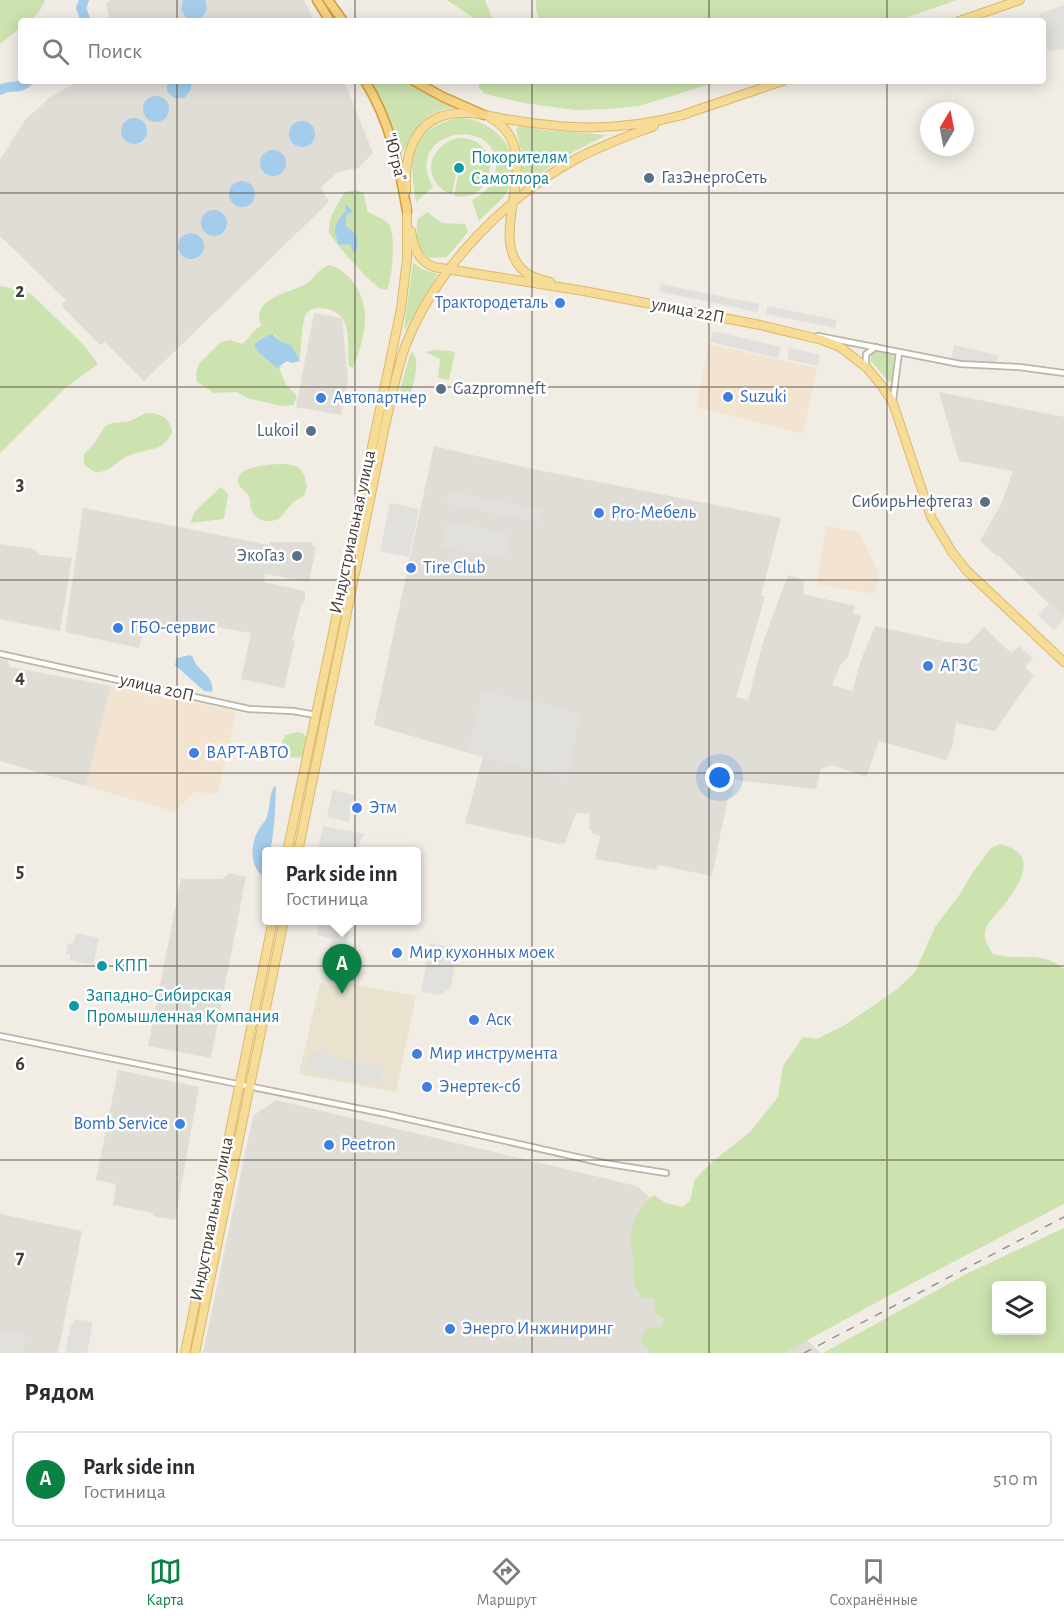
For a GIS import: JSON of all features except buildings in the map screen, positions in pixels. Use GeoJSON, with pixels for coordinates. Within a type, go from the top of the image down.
{"type":"FeatureCollection","features":[{"type":"Feature","properties":{"kind":"highway"},"geometry":{"type":"LineString","coordinates":[[317,0],[328,18]]}},
{"type":"Feature","properties":{"kind":"highway"},"geometry":{"type":"LineString","coordinates":[[328,0],[341,18]]}},
{"type":"Feature","properties":{"kind":"highway","name":"\"Югра\""},"geometry":{"type":"LineString","coordinates":[[367,84],[379,105],[389,130],[407,211]]}},
{"type":"Feature","properties":{"kind":"highway"},"geometry":{"type":"LineString","coordinates":[[419,84],[484,115]]}},
{"type":"Feature","properties":{"kind":"main road"},"geometry":{"type":"LineString","coordinates":[[968,18],[1020,0]]}},
{"type":"Feature","properties":{"kind":"main road"},"geometry":{"type":"LineString","coordinates":[[407,211],[417,254],[428,264],[450,270],[482,232],[514,200],[578,158],[687,114],[774,84]]}},
{"type":"Feature","properties":{"kind":"main road","name":"\"Югра\""},"geometry":{"type":"LineString","coordinates":[[407,211],[406,164],[415,138],[424,127],[449,114],[484,115]]}},
{"type":"Feature","properties":{"kind":"main road"},"geometry":{"type":"LineString","coordinates":[[484,115],[552,125],[601,128],[642,125],[687,114]]}},
{"type":"Feature","properties":{"kind":"main road"},"geometry":{"type":"LineString","coordinates":[[484,115],[502,126],[514,145],[517,169],[514,200]]}},
{"type":"Feature","properties":{"kind":"main road","name":"улица 22П"},"geometry":{"type":"LineString","coordinates":[[514,200],[510,238],[512,252],[519,265],[525,272],[537,279],[584,291]]}},
{"type":"Feature","properties":{"kind":"main road","name":"Индустриальная улица"},"geometry":{"type":"LineString","coordinates":[[289,847],[401,309],[406,266],[407,211]]}},
{"type":"Feature","properties":{"kind":"main road","name":"Индустриальная улица"},"geometry":{"type":"LineString","coordinates":[[299,847],[361,540],[399,367],[417,321],[450,270]]}},
{"type":"Feature","properties":{"kind":"main road","name":"улица 22П"},"geometry":{"type":"LineString","coordinates":[[450,270],[584,291],[793,332],[832,343],[866,367]]}},
{"type":"Feature","properties":{"kind":"main road"},"geometry":{"type":"LineString","coordinates":[[866,367],[881,384],[893,403],[925,501],[944,542],[968,572],[1064,662]]}},
{"type":"Feature","properties":{"kind":"main road","name":"Индустриальная улица"},"geometry":{"type":"LineString","coordinates":[[185,1353],[272,925]]}},
{"type":"Feature","properties":{"kind":"main road","name":"Индустриальная улица"},"geometry":{"type":"LineString","coordinates":[[195,1353],[283,925]]}},
{"type":"Feature","properties":{"kind":"street"},"geometry":{"type":"LineString","coordinates":[[793,332],[960,364],[1064,373]]}},
{"type":"Feature","properties":{"kind":"street"},"geometry":{"type":"LineString","coordinates":[[866,367],[866,354],[878,347]]}},
{"type":"Feature","properties":{"kind":"street"},"geometry":{"type":"LineString","coordinates":[[893,403],[899,352]]}},
{"type":"Feature","properties":{"kind":"street"},"geometry":{"type":"LineString","coordinates":[[881,384],[889,386],[894,383]]}},
{"type":"Feature","properties":{"kind":"street","name":"улица 20П"},"geometry":{"type":"LineString","coordinates":[[0,654],[249,709],[293,711],[315,715]]}},
{"type":"Feature","properties":{"kind":"street"},"geometry":{"type":"LineString","coordinates":[[0,1036],[386,1114],[603,1163],[666,1173]]}},
{"type":"Feature","properties":{"kind":"shaded area"},"geometry":{"type":"Polygon","coordinates":[[[110,0],[304,0],[313,18],[109,18],[106,4],[110,0]]]}},
{"type":"Feature","properties":{"kind":"shaded area"},"geometry":{"type":"Polygon","coordinates":[[[1064,5],[1064,49],[1048,52],[1046,18],[1040,18],[1039,14],[1064,5]]]}},
{"type":"Feature","properties":{"kind":"shaded area"},"geometry":{"type":"Polygon","coordinates":[[[74,84],[345,84],[373,153],[358,168],[338,172],[321,187],[329,202],[144,381],[105,342],[100,345],[61,305],[66,300],[0,236],[0,160],[25,120],[49,98],[74,84]]]}},
{"type":"Feature","properties":{"kind":"shaded area"},"geometry":{"type":"Polygon","coordinates":[[[661,284],[759,304],[758,312],[660,292],[661,284]]]}},
{"type":"Feature","properties":{"kind":"shaded area"},"geometry":{"type":"Polygon","coordinates":[[[767,306],[837,320],[835,328],[766,314],[767,306]]]}},
{"type":"Feature","properties":{"kind":"shaded area"},"geometry":{"type":"Polygon","coordinates":[[[314,313],[342,318],[348,379],[341,415],[296,407],[314,313]]]}},
{"type":"Feature","properties":{"kind":"shaded area"},"geometry":{"type":"Polygon","coordinates":[[[713,331],[781,347],[778,358],[710,342],[713,331]]]}},
{"type":"Feature","properties":{"kind":"shaded area"},"geometry":{"type":"Polygon","coordinates":[[[709,344],[817,368],[803,434],[696,407],[709,344]]]}},
{"type":"Feature","properties":{"kind":"shaded area"},"geometry":{"type":"Polygon","coordinates":[[[954,345],[998,355],[996,365],[951,360],[954,345]]]}},
{"type":"Feature","properties":{"kind":"shaded area"},"geometry":{"type":"Polygon","coordinates":[[[789,348],[820,355],[818,366],[787,359],[789,348]]]}},
{"type":"Feature","properties":{"kind":"shaded area"},"geometry":{"type":"Polygon","coordinates":[[[939,392],[1064,417],[1064,618],[980,541],[1001,504],[1013,471],[959,461],[939,392]]]}},
{"type":"Feature","properties":{"kind":"shaded area"},"geometry":{"type":"Polygon","coordinates":[[[434,446],[528,468],[781,518],[761,596],[765,597],[736,697],[748,700],[763,642],[788,575],[804,580],[803,594],[855,606],[853,614],[861,616],[848,656],[840,666],[832,685],[852,691],[861,660],[875,626],[948,642],[968,644],[984,627],[1011,653],[1019,646],[1033,658],[1025,667],[1034,675],[995,731],[956,723],[952,748],[946,760],[879,741],[866,777],[832,765],[821,769],[816,789],[734,780],[731,797],[728,797],[712,876],[658,865],[656,870],[595,859],[600,836],[592,834],[592,830],[589,830],[590,814],[576,813],[565,843],[559,844],[465,823],[483,757],[374,725],[434,446]]]}},
{"type":"Feature","properties":{"kind":"shaded area"},"geometry":{"type":"Polygon","coordinates":[[[449,491],[543,510],[541,523],[446,504],[449,491]]]}},
{"type":"Feature","properties":{"kind":"shaded area"},"geometry":{"type":"Polygon","coordinates":[[[390,503],[419,509],[409,557],[380,551],[390,503]]]}},
{"type":"Feature","properties":{"kind":"shaded area"},"geometry":{"type":"Polygon","coordinates":[[[83,508],[269,545],[270,542],[313,542],[312,546],[316,547],[309,582],[265,574],[264,582],[305,591],[305,600],[301,606],[292,640],[295,641],[284,688],[241,679],[251,633],[194,623],[189,624],[187,634],[144,626],[139,648],[65,632],[83,508]]]}},
{"type":"Feature","properties":{"kind":"shaded area"},"geometry":{"type":"Polygon","coordinates":[[[447,521],[510,534],[505,559],[442,547],[447,521]]]}},
{"type":"Feature","properties":{"kind":"shaded area"},"geometry":{"type":"Polygon","coordinates":[[[826,526],[859,532],[879,573],[875,594],[819,585],[817,582],[826,526]]]}},
{"type":"Feature","properties":{"kind":"shaded area"},"geometry":{"type":"Polygon","coordinates":[[[0,544],[33,549],[41,555],[72,558],[60,631],[0,619],[0,544]]]}},
{"type":"Feature","properties":{"kind":"shaded area"},"geometry":{"type":"Polygon","coordinates":[[[1049,604],[1064,619],[1054,630],[1038,615],[1049,604]]]}},
{"type":"Feature","properties":{"kind":"shaded area"},"geometry":{"type":"Polygon","coordinates":[[[0,659],[7,660],[10,667],[111,686],[86,786],[0,761],[0,659]]]}},
{"type":"Feature","properties":{"kind":"shaded area"},"geometry":{"type":"Polygon","coordinates":[[[111,686],[236,711],[230,741],[234,742],[231,754],[227,754],[218,794],[193,792],[175,812],[86,786],[111,686]]]}},
{"type":"Feature","properties":{"kind":"shaded area"},"geometry":{"type":"Polygon","coordinates":[[[483,692],[565,708],[565,711],[580,714],[567,778],[468,753],[483,692]]]}},
{"type":"Feature","properties":{"kind":"shaded area"},"geometry":{"type":"Polygon","coordinates":[[[333,790],[355,795],[349,822],[327,817],[333,790]]]}},
{"type":"Feature","properties":{"kind":"shaded area"},"geometry":{"type":"Polygon","coordinates":[[[323,826],[365,834],[357,847],[319,847],[323,826]]]}},
{"type":"Feature","properties":{"kind":"shaded area"},"geometry":{"type":"Polygon","coordinates":[[[229,873],[246,877],[211,1058],[148,1046],[181,879],[222,879],[229,873]]]}},
{"type":"Feature","properties":{"kind":"shaded area"},"geometry":{"type":"Polygon","coordinates":[[[319,925],[350,925],[342,962],[328,959],[332,939],[317,935],[319,925]]]}},
{"type":"Feature","properties":{"kind":"shaded area"},"geometry":{"type":"Polygon","coordinates":[[[76,933],[99,938],[93,965],[70,960],[70,955],[66,954],[68,943],[73,944],[76,933]]]}},
{"type":"Feature","properties":{"kind":"shaded area"},"geometry":{"type":"Polygon","coordinates":[[[430,943],[458,949],[451,987],[440,995],[421,992],[430,943]]]}},
{"type":"Feature","properties":{"kind":"shaded area"},"geometry":{"type":"Polygon","coordinates":[[[338,981],[416,996],[396,1092],[299,1074],[320,983],[337,986],[338,981]]]}},
{"type":"Feature","properties":{"kind":"shaded area"},"geometry":{"type":"Polygon","coordinates":[[[323,1048],[329,1049],[328,1055],[332,1057],[382,1067],[380,1084],[368,1081],[367,1084],[304,1070],[312,1051],[321,1053],[323,1048]]]}},
{"type":"Feature","properties":{"kind":"shaded area"},"geometry":{"type":"Polygon","coordinates":[[[118,1070],[199,1087],[175,1220],[113,1205],[116,1184],[96,1180],[118,1070]]]}},
{"type":"Feature","properties":{"kind":"shaded area"},"geometry":{"type":"Polygon","coordinates":[[[276,1100],[637,1186],[821,1353],[203,1353],[253,1116],[276,1100]]]}},
{"type":"Feature","properties":{"kind":"shaded area"},"geometry":{"type":"Polygon","coordinates":[[[0,1214],[82,1231],[58,1353],[0,1353],[0,1214]]]}},
{"type":"Feature","properties":{"kind":"shaded area"},"geometry":{"type":"Polygon","coordinates":[[[75,1319],[93,1322],[87,1353],[65,1353],[71,1323],[74,1323],[75,1319]]]}},
{"type":"Feature","properties":{"kind":"shaded area"},"geometry":{"type":"Polygon","coordinates":[[[0,1330],[26,1335],[22,1353],[0,1353],[0,1330]]]}},
{"type":"Feature","properties":{"kind":"green space"},"geometry":{"type":"Polygon","coordinates":[[[0,0],[45,0],[36,15],[32,18],[18,18],[18,29],[0,44],[0,0]]]}},
{"type":"Feature","properties":{"kind":"green space"},"geometry":{"type":"Polygon","coordinates":[[[447,0],[485,0],[492,18],[474,18],[447,0]]]}},
{"type":"Feature","properties":{"kind":"green space"},"geometry":{"type":"Polygon","coordinates":[[[536,0],[957,0],[906,18],[539,18],[536,0]]]}},
{"type":"Feature","properties":{"kind":"green space"},"geometry":{"type":"Polygon","coordinates":[[[372,84],[412,84],[459,108],[447,109],[429,116],[422,122],[401,155],[385,108],[372,84]]]}},
{"type":"Feature","properties":{"kind":"green space"},"geometry":{"type":"Polygon","coordinates":[[[478,84],[710,84],[639,106],[575,110],[524,103],[485,94],[478,84]]]}},
{"type":"Feature","properties":{"kind":"green space"},"geometry":{"type":"Polygon","coordinates":[[[457,118],[471,119],[494,131],[504,140],[513,163],[513,177],[508,190],[479,221],[472,200],[489,187],[494,179],[496,168],[493,150],[482,139],[469,135],[453,136],[439,142],[430,153],[427,168],[433,187],[416,202],[413,160],[416,149],[429,130],[457,118]]]}},
{"type":"Feature","properties":{"kind":"green space"},"geometry":{"type":"Polygon","coordinates":[[[519,126],[607,135],[573,152],[524,184],[521,182],[523,158],[516,130],[519,126]]]}},
{"type":"Feature","properties":{"kind":"green space"},"geometry":{"type":"Polygon","coordinates":[[[458,138],[473,140],[483,147],[489,158],[490,169],[487,181],[480,190],[469,196],[454,196],[458,175],[463,174],[465,170],[463,163],[457,162],[453,166],[456,174],[452,195],[435,182],[432,173],[431,165],[439,148],[458,138]]]}},
{"type":"Feature","properties":{"kind":"green space"},"geometry":{"type":"Polygon","coordinates":[[[357,190],[364,194],[367,211],[386,221],[391,228],[393,256],[387,290],[379,288],[367,277],[342,250],[329,231],[332,216],[345,192],[357,190]],[[344,203],[346,210],[337,224],[336,235],[337,241],[350,244],[356,252],[358,239],[354,232],[346,226],[346,216],[353,211],[344,203]]]}},
{"type":"Feature","properties":{"kind":"green space"},"geometry":{"type":"Polygon","coordinates":[[[427,212],[442,223],[465,224],[468,232],[447,257],[430,258],[419,246],[417,220],[427,212]]]}},
{"type":"Feature","properties":{"kind":"green space"},"geometry":{"type":"Polygon","coordinates":[[[413,263],[424,270],[438,274],[404,329],[413,263]]]}},
{"type":"Feature","properties":{"kind":"green space"},"geometry":{"type":"Polygon","coordinates":[[[330,265],[352,280],[364,304],[364,334],[353,368],[349,366],[348,336],[343,320],[330,310],[317,308],[309,311],[305,317],[300,359],[295,356],[291,345],[280,341],[275,335],[264,337],[256,343],[268,361],[282,366],[279,370],[288,387],[296,395],[293,405],[281,406],[247,398],[236,392],[214,393],[197,382],[196,373],[199,364],[221,342],[230,340],[242,344],[261,326],[260,310],[264,305],[276,296],[307,283],[330,265]]]}},
{"type":"Feature","properties":{"kind":"green space"},"geometry":{"type":"Polygon","coordinates":[[[0,287],[31,294],[85,346],[98,364],[65,388],[0,453],[0,287]]]}},
{"type":"Feature","properties":{"kind":"green space"},"geometry":{"type":"Polygon","coordinates":[[[437,350],[455,353],[449,380],[438,378],[440,359],[425,352],[437,350]]]}},
{"type":"Feature","properties":{"kind":"green space"},"geometry":{"type":"Polygon","coordinates":[[[878,350],[891,353],[894,358],[892,380],[889,382],[871,361],[871,354],[878,350]]]}},
{"type":"Feature","properties":{"kind":"green space"},"geometry":{"type":"Polygon","coordinates":[[[413,352],[416,362],[414,381],[408,397],[402,398],[399,394],[410,354],[413,352]]]}},
{"type":"Feature","properties":{"kind":"green space"},"geometry":{"type":"Polygon","coordinates":[[[146,413],[160,415],[169,423],[172,432],[163,444],[124,458],[100,472],[84,464],[84,454],[94,444],[105,426],[130,421],[146,413]]]}},
{"type":"Feature","properties":{"kind":"green space"},"geometry":{"type":"Polygon","coordinates":[[[286,464],[296,466],[302,471],[307,487],[304,496],[293,502],[279,519],[267,521],[259,519],[251,509],[248,495],[239,484],[240,474],[258,466],[286,464]]]}},
{"type":"Feature","properties":{"kind":"green space"},"geometry":{"type":"Polygon","coordinates":[[[221,487],[228,494],[224,519],[190,523],[195,511],[221,487]]]}},
{"type":"Feature","properties":{"kind":"green space"},"geometry":{"type":"Polygon","coordinates":[[[298,732],[306,737],[303,756],[293,757],[284,752],[281,745],[285,735],[298,732]]]}},
{"type":"Feature","properties":{"kind":"green space"},"geometry":{"type":"Polygon","coordinates":[[[1000,844],[1020,855],[1023,870],[1016,887],[986,928],[985,937],[988,945],[993,954],[1047,959],[1064,969],[1064,1204],[784,1353],[651,1353],[640,1340],[647,1329],[661,1327],[665,1319],[655,1313],[654,1298],[642,1297],[634,1282],[631,1237],[640,1210],[654,1195],[666,1203],[682,1207],[690,1201],[695,1179],[712,1162],[750,1132],[778,1097],[783,1066],[803,1037],[817,1039],[845,1025],[896,990],[915,972],[935,927],[991,848],[1000,844]]]}},
{"type":"Feature","properties":{"kind":"green space"},"geometry":{"type":"Polygon","coordinates":[[[1064,1228],[1064,1353],[823,1353],[968,1273],[1064,1228]]]}},
{"type":"Feature","properties":{"kind":"water"},"geometry":{"type":"Polygon","coordinates":[[[183,0],[205,0],[207,6],[205,14],[200,18],[186,18],[181,10],[183,0]]]}},
{"type":"Feature","properties":{"kind":"water"},"geometry":{"type":"Polygon","coordinates":[[[167,84],[191,84],[191,90],[184,98],[174,98],[167,91],[167,84]]]}},
{"type":"Feature","properties":{"kind":"water"},"geometry":{"type":"Polygon","coordinates":[[[156,96],[165,100],[169,109],[165,118],[156,122],[147,118],[143,109],[147,100],[156,96]]]}},
{"type":"Feature","properties":{"kind":"water"},"geometry":{"type":"Polygon","coordinates":[[[134,118],[143,122],[147,131],[143,140],[134,144],[125,140],[121,131],[125,122],[134,118]]]}},
{"type":"Feature","properties":{"kind":"water"},"geometry":{"type":"Polygon","coordinates":[[[302,121],[311,125],[315,134],[311,143],[302,147],[293,143],[289,134],[293,125],[302,121]]]}},
{"type":"Feature","properties":{"kind":"water"},"geometry":{"type":"Polygon","coordinates":[[[273,150],[282,154],[286,163],[282,172],[273,176],[264,172],[260,163],[264,154],[273,150]]]}},
{"type":"Feature","properties":{"kind":"water"},"geometry":{"type":"Polygon","coordinates":[[[242,181],[251,185],[255,194],[251,203],[242,207],[233,203],[229,194],[233,185],[242,181]]]}},
{"type":"Feature","properties":{"kind":"water"},"geometry":{"type":"Polygon","coordinates":[[[344,203],[353,211],[346,216],[346,226],[354,232],[358,239],[356,252],[353,252],[350,244],[339,245],[335,234],[337,222],[346,210],[344,203]]]}},
{"type":"Feature","properties":{"kind":"water"},"geometry":{"type":"Polygon","coordinates":[[[214,210],[223,214],[227,223],[223,232],[214,236],[205,232],[201,223],[205,214],[214,210]]]}},
{"type":"Feature","properties":{"kind":"water"},"geometry":{"type":"Polygon","coordinates":[[[191,233],[200,237],[204,246],[200,255],[191,259],[182,255],[178,246],[182,237],[191,233]]]}},
{"type":"Feature","properties":{"kind":"water"},"geometry":{"type":"Polygon","coordinates":[[[272,334],[280,341],[291,345],[300,361],[292,363],[287,361],[277,368],[257,351],[254,345],[262,338],[272,334]]]}},
{"type":"Feature","properties":{"kind":"water"},"geometry":{"type":"Polygon","coordinates":[[[190,655],[211,681],[212,692],[204,691],[175,665],[177,658],[190,655]]]}},
{"type":"Feature","properties":{"kind":"water"},"geometry":{"type":"Polygon","coordinates":[[[276,786],[272,843],[271,847],[262,847],[261,875],[254,865],[252,852],[256,834],[267,817],[273,788],[276,786]]]}},
{"type":"Feature","properties":{"kind":"waterway"},"geometry":{"type":"LineString","coordinates":[[84,0],[81,8],[85,18]]}},
{"type":"Feature","properties":{"kind":"waterway"},"geometry":{"type":"LineString","coordinates":[[0,90],[25,84]]}},
{"type":"Feature","properties":{"kind":"railway"},"geometry":{"type":"LineString","coordinates":[[804,1353],[1064,1217]]}},
{"type":"Feature","properties":{"kind":"place","name":"Покорителям Самотлора"},"geometry":{"type":"Point","coordinates":[459,168]}},
{"type":"Feature","properties":{"kind":"place","name":"ГазЭнергоСеть"},"geometry":{"type":"Point","coordinates":[649,178]}},
{"type":"Feature","properties":{"kind":"place","name":"Трактородеталь"},"geometry":{"type":"Point","coordinates":[560,303]}},
{"type":"Feature","properties":{"kind":"place","name":"Gazpromneft"},"geometry":{"type":"Point","coordinates":[441,389]}},
{"type":"Feature","properties":{"kind":"place","name":"Suzuki"},"geometry":{"type":"Point","coordinates":[728,397]}},
{"type":"Feature","properties":{"kind":"place","name":"Автопартнер"},"geometry":{"type":"Point","coordinates":[321,398]}},
{"type":"Feature","properties":{"kind":"place","name":"Lukoil"},"geometry":{"type":"Point","coordinates":[311,431]}},
{"type":"Feature","properties":{"kind":"place","name":"СибирьНефтегаз"},"geometry":{"type":"Point","coordinates":[985,502]}},
{"type":"Feature","properties":{"kind":"place","name":"Pro-Мебель"},"geometry":{"type":"Point","coordinates":[599,513]}},
{"type":"Feature","properties":{"kind":"place","name":"ЭкоГаз"},"geometry":{"type":"Point","coordinates":[297,556]}},
{"type":"Feature","properties":{"kind":"place","name":"Tire Club"},"geometry":{"type":"Point","coordinates":[411,568]}},
{"type":"Feature","properties":{"kind":"place","name":"ГБО-сервис"},"geometry":{"type":"Point","coordinates":[118,628]}},
{"type":"Feature","properties":{"kind":"place","name":"АГЗС"},"geometry":{"type":"Point","coordinates":[928,666]}},
{"type":"Feature","properties":{"kind":"place","name":"ВАРТ-АВТО"},"geometry":{"type":"Point","coordinates":[194,753]}},
{"type":"Feature","properties":{"kind":"place","name":"Этм"},"geometry":{"type":"Point","coordinates":[357,808]}},
{"type":"Feature","properties":{"kind":"place","name":"Мир кухонных моек"},"geometry":{"type":"Point","coordinates":[397,953]}},
{"type":"Feature","properties":{"kind":"place","name":"КПП"},"geometry":{"type":"Point","coordinates":[102,966]}},
{"type":"Feature","properties":{"kind":"place","name":"Park side inn"},"geometry":{"type":"Point","coordinates":[342,994]}},
{"type":"Feature","properties":{"kind":"place","name":"Западно-Сибирская Промышленная Компания"},"geometry":{"type":"Point","coordinates":[74,1006]}},
{"type":"Feature","properties":{"kind":"place","name":"Аск"},"geometry":{"type":"Point","coordinates":[474,1020]}},
{"type":"Feature","properties":{"kind":"place","name":"Мир инструмента"},"geometry":{"type":"Point","coordinates":[417,1054]}},
{"type":"Feature","properties":{"kind":"place","name":"Энертек-сб"},"geometry":{"type":"Point","coordinates":[427,1087]}},
{"type":"Feature","properties":{"kind":"place","name":"Bomb Service"},"geometry":{"type":"Point","coordinates":[180,1124]}},
{"type":"Feature","properties":{"kind":"place","name":"Peetron"},"geometry":{"type":"Point","coordinates":[329,1145]}},
{"type":"Feature","properties":{"kind":"place","name":"Энерго Инжиниринг"},"geometry":{"type":"Point","coordinates":[450,1329]}}]}
